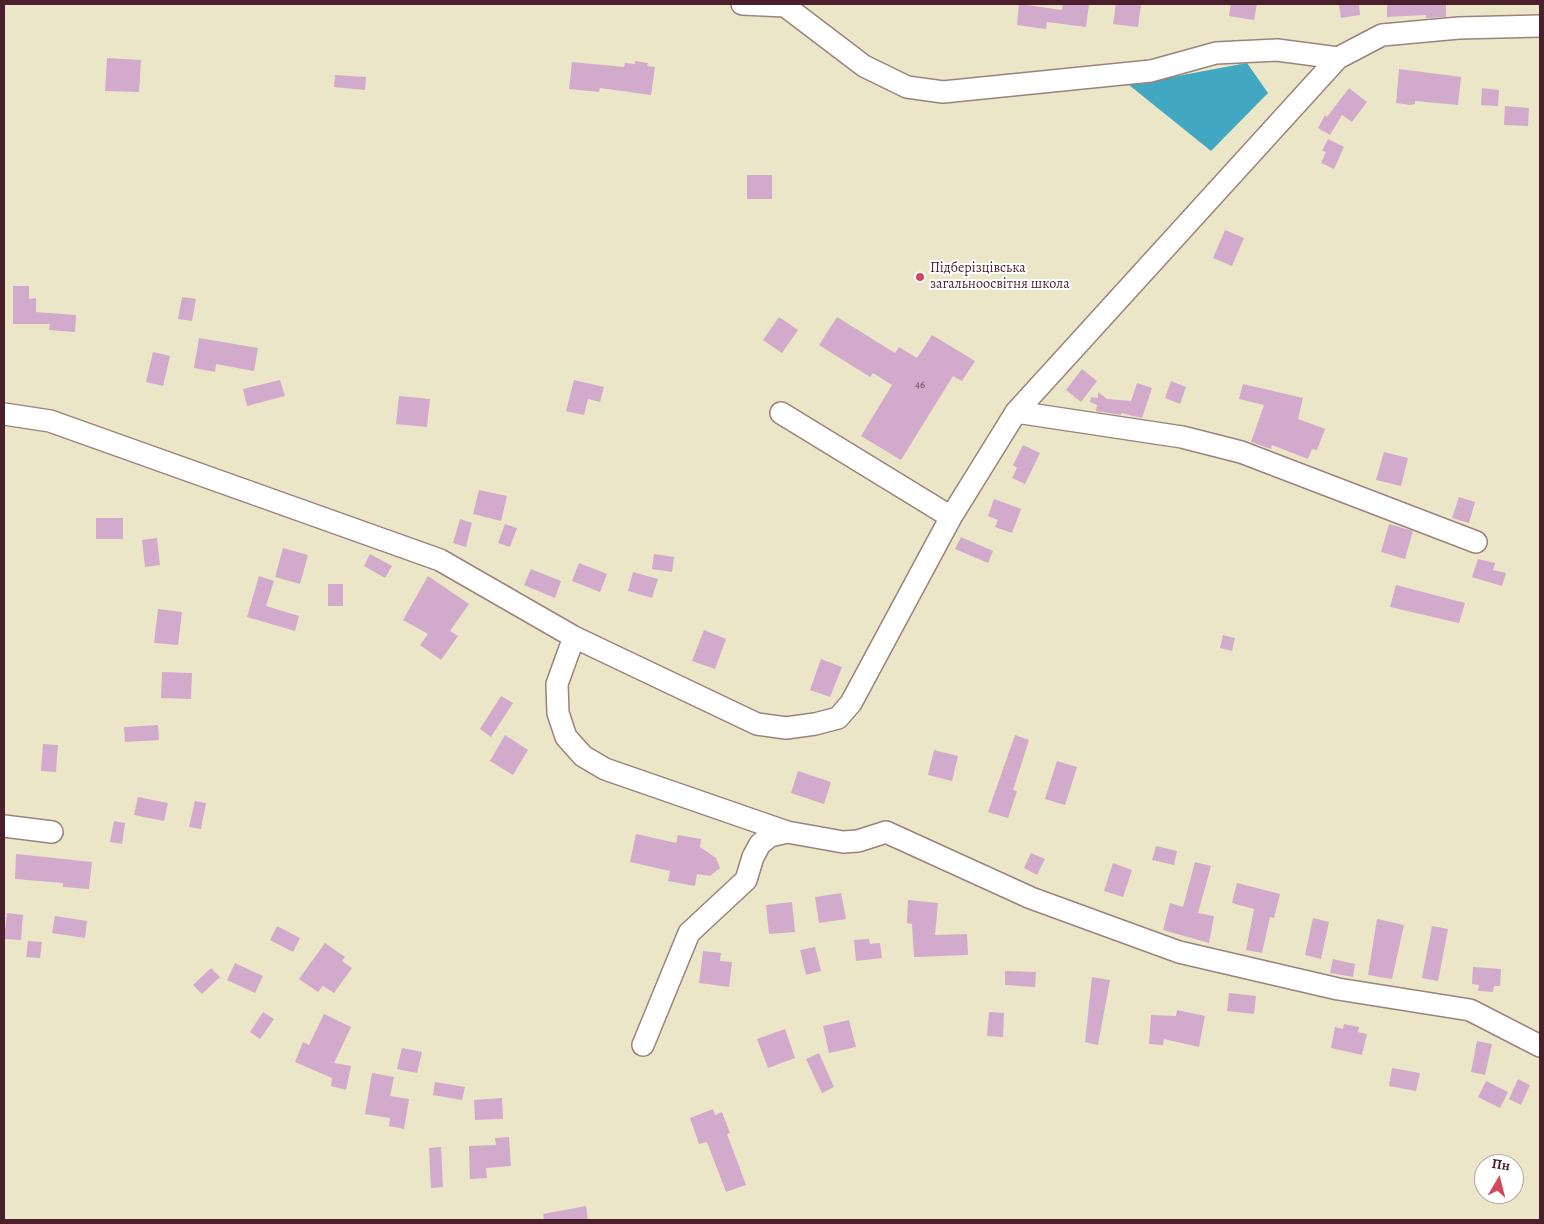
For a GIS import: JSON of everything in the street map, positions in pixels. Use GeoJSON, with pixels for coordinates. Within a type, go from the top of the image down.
{"type":"FeatureCollection","features":[{"type":"Feature","properties":{"kind":"street"},"geometry":{"type":"LineString","coordinates":[[742,4],[785,6],[864,66],[907,87],[943,92],[1151,71],[1216,53],[1277,50],[1338,58]]}},
{"type":"Feature","properties":{"kind":"street"},"geometry":{"type":"LineString","coordinates":[[4,414],[50,421],[440,560],[574,638],[757,724],[786,728],[815,724],[838,718],[851,703],[951,517],[1016,412],[1338,58],[1382,35],[1459,28],[1540,26]]}},
{"type":"Feature","properties":{"kind":"street"},"geometry":{"type":"LineString","coordinates":[[1016,412],[1182,438],[1241,452],[1476,542]]}},
{"type":"Feature","properties":{"kind":"street"},"geometry":{"type":"LineString","coordinates":[[781,414],[951,517]]}},
{"type":"Feature","properties":{"kind":"street"},"geometry":{"type":"LineString","coordinates":[[574,638],[556,684],[558,713],[566,738],[583,756],[605,769],[787,832],[843,842],[858,841],[886,832],[1031,898],[1179,952],[1338,989],[1470,1010],[1540,1046]]}},
{"type":"Feature","properties":{"kind":"street"},"geometry":{"type":"LineString","coordinates":[[4,826],[52,832]]}},
{"type":"Feature","properties":{"kind":"street"},"geometry":{"type":"LineString","coordinates":[[643,1045],[690,933],[746,880],[753,857],[760,844],[770,836],[787,832]]}},
{"type":"Feature","properties":{"kind":"water"},"geometry":{"type":"Polygon","coordinates":[[[1247,63],[1268,93],[1211,151],[1129,85],[1247,63]]]}},
{"type":"Feature","properties":{"kind":"building"},"geometry":{"type":"Polygon","coordinates":[[[1019,4],[1062,10],[1063,4],[1089,4],[1086,27],[1047,22],[1046,29],[1017,25],[1019,4]]]}},
{"type":"Feature","properties":{"kind":"building"},"geometry":{"type":"Polygon","coordinates":[[[1116,4],[1141,4],[1138,27],[1113,24],[1116,4]]]}},
{"type":"Feature","properties":{"kind":"building"},"geometry":{"type":"Polygon","coordinates":[[[1231,4],[1257,4],[1254,20],[1229,16],[1231,4]]]}},
{"type":"Feature","properties":{"kind":"building"},"geometry":{"type":"Polygon","coordinates":[[[1339,4],[1359,4],[1360,15],[1341,18],[1339,4]]]}},
{"type":"Feature","properties":{"kind":"building"},"geometry":{"type":"Polygon","coordinates":[[[1387,4],[1446,4],[1446,17],[1426,18],[1426,15],[1387,17],[1387,4]]]}},
{"type":"Feature","properties":{"kind":"building"},"geometry":{"type":"Polygon","coordinates":[[[107,58],[141,60],[139,92],[105,91],[107,58]]]}},
{"type":"Feature","properties":{"kind":"building"},"geometry":{"type":"Polygon","coordinates":[[[635,61],[648,63],[647,66],[655,67],[651,95],[600,88],[599,92],[569,89],[572,62],[624,67],[625,63],[635,64],[635,61]]]}},
{"type":"Feature","properties":{"kind":"building"},"geometry":{"type":"Polygon","coordinates":[[[1399,69],[1461,77],[1458,105],[1415,101],[1415,104],[1410,105],[1396,103],[1399,69]]]}},
{"type":"Feature","properties":{"kind":"building"},"geometry":{"type":"Polygon","coordinates":[[[335,75],[366,77],[365,90],[334,87],[335,75]]]}},
{"type":"Feature","properties":{"kind":"building"},"geometry":{"type":"Polygon","coordinates":[[[1349,88],[1367,102],[1352,122],[1342,115],[1330,135],[1318,128],[1325,115],[1327,117],[1349,88]]]}},
{"type":"Feature","properties":{"kind":"building"},"geometry":{"type":"Polygon","coordinates":[[[1482,88],[1499,90],[1498,106],[1481,105],[1482,88]]]}},
{"type":"Feature","properties":{"kind":"building"},"geometry":{"type":"Polygon","coordinates":[[[1505,106],[1529,108],[1528,126],[1504,125],[1505,106]]]}},
{"type":"Feature","properties":{"kind":"building"},"geometry":{"type":"Polygon","coordinates":[[[1328,139],[1344,147],[1334,169],[1321,163],[1326,152],[1322,151],[1328,139]]]}},
{"type":"Feature","properties":{"kind":"building"},"geometry":{"type":"Polygon","coordinates":[[[747,175],[772,175],[772,199],[747,199],[747,175]]]}},
{"type":"Feature","properties":{"kind":"building"},"geometry":{"type":"Polygon","coordinates":[[[1225,230],[1244,238],[1232,266],[1213,258],[1225,230]]]}},
{"type":"Feature","properties":{"kind":"building"},"geometry":{"type":"Polygon","coordinates":[[[13,286],[29,286],[29,299],[36,298],[36,312],[76,315],[75,332],[49,330],[50,324],[13,324],[13,286]]]}},
{"type":"Feature","properties":{"kind":"building"},"geometry":{"type":"Polygon","coordinates":[[[182,297],[196,299],[192,321],[178,319],[182,297]]]}},
{"type":"Feature","properties":{"kind":"building"},"geometry":{"type":"Polygon","coordinates":[[[779,317],[798,330],[782,353],[763,340],[779,317]]]}},
{"type":"Feature","properties":{"kind":"building"},"geometry":{"type":"Polygon","coordinates":[[[837,317],[895,353],[899,347],[917,358],[932,335],[975,361],[962,381],[953,376],[901,460],[861,436],[892,385],[873,373],[870,377],[819,345],[837,317]]]}},
{"type":"Feature","properties":{"kind":"building"},"geometry":{"type":"Polygon","coordinates":[[[199,338],[258,348],[254,371],[216,364],[215,372],[194,368],[199,338]]]}},
{"type":"Feature","properties":{"kind":"building"},"geometry":{"type":"Polygon","coordinates":[[[153,352],[170,356],[163,386],[146,382],[153,352]]]}},
{"type":"Feature","properties":{"kind":"building"},"geometry":{"type":"Polygon","coordinates":[[[1082,369],[1097,381],[1081,402],[1066,390],[1082,369]]]}},
{"type":"Feature","properties":{"kind":"building"},"geometry":{"type":"Polygon","coordinates":[[[280,380],[285,396],[247,406],[243,389],[280,380]]]}},
{"type":"Feature","properties":{"kind":"building"},"geometry":{"type":"Polygon","coordinates":[[[574,380],[604,387],[600,402],[588,399],[584,415],[566,411],[574,380]]]}},
{"type":"Feature","properties":{"kind":"building"},"geometry":{"type":"Polygon","coordinates":[[[1171,381],[1186,387],[1180,404],[1165,398],[1171,381]]]}},
{"type":"Feature","properties":{"kind":"building"},"geometry":{"type":"Polygon","coordinates":[[[1137,383],[1152,388],[1142,418],[1121,413],[1121,415],[1096,411],[1097,405],[1090,402],[1091,397],[1098,398],[1098,392],[1107,399],[1131,401],[1137,383]]]}},
{"type":"Feature","properties":{"kind":"building"},"geometry":{"type":"Polygon","coordinates":[[[1243,384],[1303,398],[1298,419],[1325,429],[1317,450],[1312,449],[1308,459],[1272,445],[1271,449],[1251,442],[1264,405],[1239,399],[1243,384]]]}},
{"type":"Feature","properties":{"kind":"building"},"geometry":{"type":"Polygon","coordinates":[[[399,396],[430,399],[427,427],[396,424],[399,396]]]}},
{"type":"Feature","properties":{"kind":"building"},"geometry":{"type":"Polygon","coordinates":[[[1023,445],[1040,453],[1025,484],[1012,478],[1017,468],[1013,465],[1023,445]]]}},
{"type":"Feature","properties":{"kind":"building"},"geometry":{"type":"Polygon","coordinates":[[[1384,452],[1408,458],[1401,486],[1376,480],[1384,452]]]}},
{"type":"Feature","properties":{"kind":"building"},"geometry":{"type":"Polygon","coordinates":[[[479,490],[507,496],[501,521],[473,514],[479,490]]]}},
{"type":"Feature","properties":{"kind":"building"},"geometry":{"type":"Polygon","coordinates":[[[1459,497],[1475,502],[1469,523],[1452,518],[1459,497]]]}},
{"type":"Feature","properties":{"kind":"building"},"geometry":{"type":"Polygon","coordinates":[[[994,499],[1021,509],[1012,533],[995,527],[998,520],[988,516],[994,499]]]}},
{"type":"Feature","properties":{"kind":"building"},"geometry":{"type":"Polygon","coordinates":[[[96,518],[123,518],[123,539],[96,539],[96,518]]]}},
{"type":"Feature","properties":{"kind":"building"},"geometry":{"type":"Polygon","coordinates":[[[460,519],[472,523],[466,547],[453,543],[460,519]]]}},
{"type":"Feature","properties":{"kind":"building"},"geometry":{"type":"Polygon","coordinates":[[[505,524],[517,528],[510,547],[498,543],[505,524]]]}},
{"type":"Feature","properties":{"kind":"building"},"geometry":{"type":"Polygon","coordinates":[[[1389,524],[1413,531],[1405,559],[1381,552],[1389,524]]]}},
{"type":"Feature","properties":{"kind":"building"},"geometry":{"type":"Polygon","coordinates":[[[961,537],[993,551],[988,563],[955,549],[961,537]]]}},
{"type":"Feature","properties":{"kind":"building"},"geometry":{"type":"Polygon","coordinates":[[[157,538],[160,565],[145,567],[142,540],[157,538]]]}},
{"type":"Feature","properties":{"kind":"building"},"geometry":{"type":"Polygon","coordinates":[[[283,548],[308,555],[300,584],[275,577],[283,548]]]}},
{"type":"Feature","properties":{"kind":"building"},"geometry":{"type":"Polygon","coordinates":[[[370,554],[392,566],[385,578],[364,566],[370,554]]]}},
{"type":"Feature","properties":{"kind":"building"},"geometry":{"type":"Polygon","coordinates":[[[654,554],[674,557],[672,572],[652,569],[654,554]]]}},
{"type":"Feature","properties":{"kind":"building"},"geometry":{"type":"Polygon","coordinates":[[[1478,559],[1495,563],[1493,570],[1506,573],[1502,586],[1472,577],[1478,559]]]}},
{"type":"Feature","properties":{"kind":"building"},"geometry":{"type":"Polygon","coordinates":[[[579,563],[607,574],[600,592],[572,581],[579,563]]]}},
{"type":"Feature","properties":{"kind":"building"},"geometry":{"type":"Polygon","coordinates":[[[531,569],[561,581],[555,598],[524,585],[531,569]]]}},
{"type":"Feature","properties":{"kind":"building"},"geometry":{"type":"Polygon","coordinates":[[[633,572],[658,579],[652,598],[628,591],[633,572]]]}},
{"type":"Feature","properties":{"kind":"building"},"geometry":{"type":"Polygon","coordinates":[[[259,576],[274,581],[266,606],[299,616],[295,631],[247,617],[259,576]]]}},
{"type":"Feature","properties":{"kind":"building"},"geometry":{"type":"Polygon","coordinates":[[[428,576],[469,604],[450,631],[458,636],[441,660],[420,645],[428,634],[403,620],[428,576]]]}},
{"type":"Feature","properties":{"kind":"building"},"geometry":{"type":"Polygon","coordinates":[[[328,584],[343,584],[343,606],[328,606],[328,584]]]}},
{"type":"Feature","properties":{"kind":"building"},"geometry":{"type":"Polygon","coordinates":[[[1396,585],[1465,603],[1459,623],[1390,607],[1396,585]]]}},
{"type":"Feature","properties":{"kind":"building"},"geometry":{"type":"Polygon","coordinates":[[[158,609],[182,612],[178,645],[154,643],[158,609]]]}},
{"type":"Feature","properties":{"kind":"building"},"geometry":{"type":"Polygon","coordinates":[[[704,630],[726,639],[715,669],[692,661],[704,630]]]}},
{"type":"Feature","properties":{"kind":"building"},"geometry":{"type":"Polygon","coordinates":[[[1223,635],[1235,638],[1232,651],[1220,648],[1223,635]]]}},
{"type":"Feature","properties":{"kind":"building"},"geometry":{"type":"Polygon","coordinates":[[[821,659],[842,667],[830,697],[810,690],[821,659]]]}},
{"type":"Feature","properties":{"kind":"building"},"geometry":{"type":"Polygon","coordinates":[[[162,672],[192,673],[191,699],[161,698],[162,672]]]}},
{"type":"Feature","properties":{"kind":"building"},"geometry":{"type":"Polygon","coordinates":[[[501,696],[513,703],[491,737],[480,729],[501,696]]]}},
{"type":"Feature","properties":{"kind":"building"},"geometry":{"type":"Polygon","coordinates":[[[158,725],[159,740],[125,742],[124,727],[158,725]]]}},
{"type":"Feature","properties":{"kind":"building"},"geometry":{"type":"Polygon","coordinates":[[[505,735],[528,750],[513,775],[490,761],[505,735]]]}},
{"type":"Feature","properties":{"kind":"building"},"geometry":{"type":"Polygon","coordinates":[[[1015,735],[1029,740],[1013,790],[1017,791],[1008,818],[988,812],[1015,735]]]}},
{"type":"Feature","properties":{"kind":"building"},"geometry":{"type":"Polygon","coordinates":[[[43,744],[58,745],[56,772],[41,771],[43,744]]]}},
{"type":"Feature","properties":{"kind":"building"},"geometry":{"type":"Polygon","coordinates":[[[934,750],[958,756],[952,781],[928,775],[934,750]]]}},
{"type":"Feature","properties":{"kind":"building"},"geometry":{"type":"Polygon","coordinates":[[[1057,761],[1077,767],[1065,805],[1045,799],[1057,761]]]}},
{"type":"Feature","properties":{"kind":"building"},"geometry":{"type":"Polygon","coordinates":[[[798,771],[831,782],[824,804],[791,793],[798,771]]]}},
{"type":"Feature","properties":{"kind":"building"},"geometry":{"type":"Polygon","coordinates":[[[138,797],[168,803],[164,821],[134,815],[138,797]]]}},
{"type":"Feature","properties":{"kind":"building"},"geometry":{"type":"Polygon","coordinates":[[[195,801],[206,803],[201,829],[189,827],[195,801]]]}},
{"type":"Feature","properties":{"kind":"building"},"geometry":{"type":"Polygon","coordinates":[[[114,821],[125,823],[122,844],[110,842],[114,821]]]}},
{"type":"Feature","properties":{"kind":"building"},"geometry":{"type":"Polygon","coordinates":[[[636,834],[676,843],[678,835],[701,839],[700,847],[716,858],[720,868],[710,876],[697,874],[695,886],[668,881],[670,871],[630,862],[636,834]]]}},
{"type":"Feature","properties":{"kind":"building"},"geometry":{"type":"Polygon","coordinates":[[[1156,846],[1177,851],[1174,865],[1152,860],[1156,846]]]}},
{"type":"Feature","properties":{"kind":"building"},"geometry":{"type":"Polygon","coordinates":[[[1031,853],[1045,859],[1037,875],[1024,868],[1031,853]]]}},
{"type":"Feature","properties":{"kind":"building"},"geometry":{"type":"Polygon","coordinates":[[[16,854],[92,862],[89,889],[63,887],[63,883],[15,879],[16,854]]]}},
{"type":"Feature","properties":{"kind":"building"},"geometry":{"type":"Polygon","coordinates":[[[1195,862],[1211,866],[1198,913],[1214,916],[1209,943],[1163,930],[1170,903],[1183,907],[1195,862]]]}},
{"type":"Feature","properties":{"kind":"building"},"geometry":{"type":"Polygon","coordinates":[[[1113,863],[1132,870],[1123,897],[1104,891],[1113,863]]]}},
{"type":"Feature","properties":{"kind":"building"},"geometry":{"type":"Polygon","coordinates":[[[1237,883],[1280,894],[1274,918],[1270,917],[1262,953],[1246,950],[1254,909],[1232,903],[1237,883]]]}},
{"type":"Feature","properties":{"kind":"building"},"geometry":{"type":"Polygon","coordinates":[[[841,893],[846,919],[819,923],[815,897],[841,893]]]}},
{"type":"Feature","properties":{"kind":"building"},"geometry":{"type":"Polygon","coordinates":[[[908,900],[938,903],[935,935],[967,934],[968,955],[914,957],[912,924],[907,923],[908,900]]]}},
{"type":"Feature","properties":{"kind":"building"},"geometry":{"type":"Polygon","coordinates":[[[792,902],[795,932],[769,934],[766,905],[792,902]]]}},
{"type":"Feature","properties":{"kind":"building"},"geometry":{"type":"Polygon","coordinates":[[[7,913],[23,915],[21,940],[4,939],[7,913]]]}},
{"type":"Feature","properties":{"kind":"building"},"geometry":{"type":"Polygon","coordinates":[[[55,916],[87,921],[85,938],[52,933],[55,916]]]}},
{"type":"Feature","properties":{"kind":"building"},"geometry":{"type":"Polygon","coordinates":[[[1313,918],[1329,922],[1321,959],[1305,955],[1313,918]]]}},
{"type":"Feature","properties":{"kind":"building"},"geometry":{"type":"Polygon","coordinates":[[[1377,919],[1404,925],[1392,979],[1368,975],[1377,919]]]}},
{"type":"Feature","properties":{"kind":"building"},"geometry":{"type":"Polygon","coordinates":[[[277,926],[300,938],[293,952],[270,940],[277,926]]]}},
{"type":"Feature","properties":{"kind":"building"},"geometry":{"type":"Polygon","coordinates":[[[1432,926],[1448,929],[1438,981],[1422,978],[1432,926]]]}},
{"type":"Feature","properties":{"kind":"building"},"geometry":{"type":"Polygon","coordinates":[[[869,939],[870,944],[880,943],[882,958],[856,961],[854,940],[869,939]]]}},
{"type":"Feature","properties":{"kind":"building"},"geometry":{"type":"Polygon","coordinates":[[[28,941],[42,942],[40,958],[26,957],[28,941]]]}},
{"type":"Feature","properties":{"kind":"building"},"geometry":{"type":"Polygon","coordinates":[[[325,943],[345,957],[342,961],[352,968],[334,993],[323,986],[318,992],[299,979],[325,943]]]}},
{"type":"Feature","properties":{"kind":"building"},"geometry":{"type":"Polygon","coordinates":[[[815,947],[821,971],[806,975],[800,950],[815,947]]]}},
{"type":"Feature","properties":{"kind":"building"},"geometry":{"type":"Polygon","coordinates":[[[703,951],[721,953],[720,961],[732,962],[729,987],[699,983],[703,951]]]}},
{"type":"Feature","properties":{"kind":"building"},"geometry":{"type":"Polygon","coordinates":[[[1333,959],[1355,964],[1353,977],[1330,973],[1333,959]]]}},
{"type":"Feature","properties":{"kind":"building"},"geometry":{"type":"Polygon","coordinates":[[[235,963],[263,976],[255,993],[227,980],[235,963]]]}},
{"type":"Feature","properties":{"kind":"building"},"geometry":{"type":"Polygon","coordinates":[[[1473,967],[1501,969],[1500,986],[1494,986],[1493,992],[1478,991],[1479,985],[1472,984],[1473,967]]]}},
{"type":"Feature","properties":{"kind":"building"},"geometry":{"type":"Polygon","coordinates":[[[211,968],[220,977],[202,994],[193,985],[211,968]]]}},
{"type":"Feature","properties":{"kind":"building"},"geometry":{"type":"Polygon","coordinates":[[[1005,971],[1036,972],[1035,987],[1005,985],[1005,971]]]}},
{"type":"Feature","properties":{"kind":"building"},"geometry":{"type":"Polygon","coordinates":[[[1092,977],[1110,980],[1098,1045],[1085,1042],[1092,977]]]}},
{"type":"Feature","properties":{"kind":"building"},"geometry":{"type":"Polygon","coordinates":[[[1229,993],[1256,996],[1254,1014],[1227,1011],[1229,993]]]}},
{"type":"Feature","properties":{"kind":"building"},"geometry":{"type":"Polygon","coordinates":[[[1177,1010],[1205,1016],[1199,1047],[1164,1039],[1163,1045],[1149,1044],[1151,1015],[1176,1016],[1177,1010]]]}},
{"type":"Feature","properties":{"kind":"building"},"geometry":{"type":"Polygon","coordinates":[[[263,1012],[274,1019],[260,1039],[250,1032],[263,1012]]]}},
{"type":"Feature","properties":{"kind":"building"},"geometry":{"type":"Polygon","coordinates":[[[989,1012],[1004,1013],[1003,1037],[987,1036],[989,1012]]]}},
{"type":"Feature","properties":{"kind":"building"},"geometry":{"type":"Polygon","coordinates":[[[324,1014],[351,1027],[334,1063],[351,1066],[346,1090],[331,1086],[332,1078],[295,1062],[303,1042],[309,1045],[324,1014]]]}},
{"type":"Feature","properties":{"kind":"building"},"geometry":{"type":"Polygon","coordinates":[[[849,1020],[856,1047],[829,1053],[823,1026],[849,1020]]]}},
{"type":"Feature","properties":{"kind":"building"},"geometry":{"type":"Polygon","coordinates":[[[1344,1024],[1359,1027],[1358,1032],[1367,1034],[1362,1055],[1331,1048],[1335,1027],[1343,1029],[1344,1024]]]}},
{"type":"Feature","properties":{"kind":"building"},"geometry":{"type":"Polygon","coordinates":[[[785,1029],[795,1058],[768,1068],[757,1039],[785,1029]]]}},
{"type":"Feature","properties":{"kind":"building"},"geometry":{"type":"Polygon","coordinates":[[[1477,1041],[1492,1044],[1485,1075],[1471,1072],[1477,1041]]]}},
{"type":"Feature","properties":{"kind":"building"},"geometry":{"type":"Polygon","coordinates":[[[402,1048],[422,1052],[417,1073],[397,1069],[402,1048]]]}},
{"type":"Feature","properties":{"kind":"building"},"geometry":{"type":"Polygon","coordinates":[[[819,1053],[834,1087],[822,1093],[806,1059],[819,1053]]]}},
{"type":"Feature","properties":{"kind":"building"},"geometry":{"type":"Polygon","coordinates":[[[1392,1068],[1420,1073],[1416,1091],[1389,1086],[1392,1068]]]}},
{"type":"Feature","properties":{"kind":"building"},"geometry":{"type":"Polygon","coordinates":[[[372,1073],[394,1077],[390,1096],[409,1099],[404,1129],[389,1126],[390,1118],[365,1114],[372,1073]]]}},
{"type":"Feature","properties":{"kind":"building"},"geometry":{"type":"Polygon","coordinates":[[[1518,1079],[1530,1085],[1521,1105],[1509,1099],[1518,1079]]]}},
{"type":"Feature","properties":{"kind":"building"},"geometry":{"type":"Polygon","coordinates":[[[1486,1081],[1508,1092],[1500,1108],[1478,1097],[1486,1081]]]}},
{"type":"Feature","properties":{"kind":"building"},"geometry":{"type":"Polygon","coordinates":[[[435,1082],[465,1087],[462,1100],[433,1095],[435,1082]]]}},
{"type":"Feature","properties":{"kind":"building"},"geometry":{"type":"Polygon","coordinates":[[[502,1098],[503,1119],[475,1120],[474,1100],[502,1098]]]}},
{"type":"Feature","properties":{"kind":"building"},"geometry":{"type":"Polygon","coordinates":[[[713,1109],[715,1115],[722,1112],[730,1133],[727,1134],[746,1185],[726,1192],[707,1142],[699,1144],[690,1118],[713,1109]]]}},
{"type":"Feature","properties":{"kind":"building"},"geometry":{"type":"Polygon","coordinates":[[[509,1137],[511,1166],[486,1168],[487,1178],[470,1179],[469,1146],[496,1145],[495,1138],[509,1137]]]}},
{"type":"Feature","properties":{"kind":"building"},"geometry":{"type":"Polygon","coordinates":[[[441,1147],[443,1187],[431,1188],[429,1148],[441,1147]]]}},
{"type":"Feature","properties":{"kind":"building"},"geometry":{"type":"Polygon","coordinates":[[[586,1206],[588,1220],[544,1220],[543,1214],[586,1206]]]}},
{"type":"Feature","properties":{"kind":"place","name":"Підберізцівська загальноосвітня школа"},"geometry":{"type":"Point","coordinates":[920,277]}}]}
